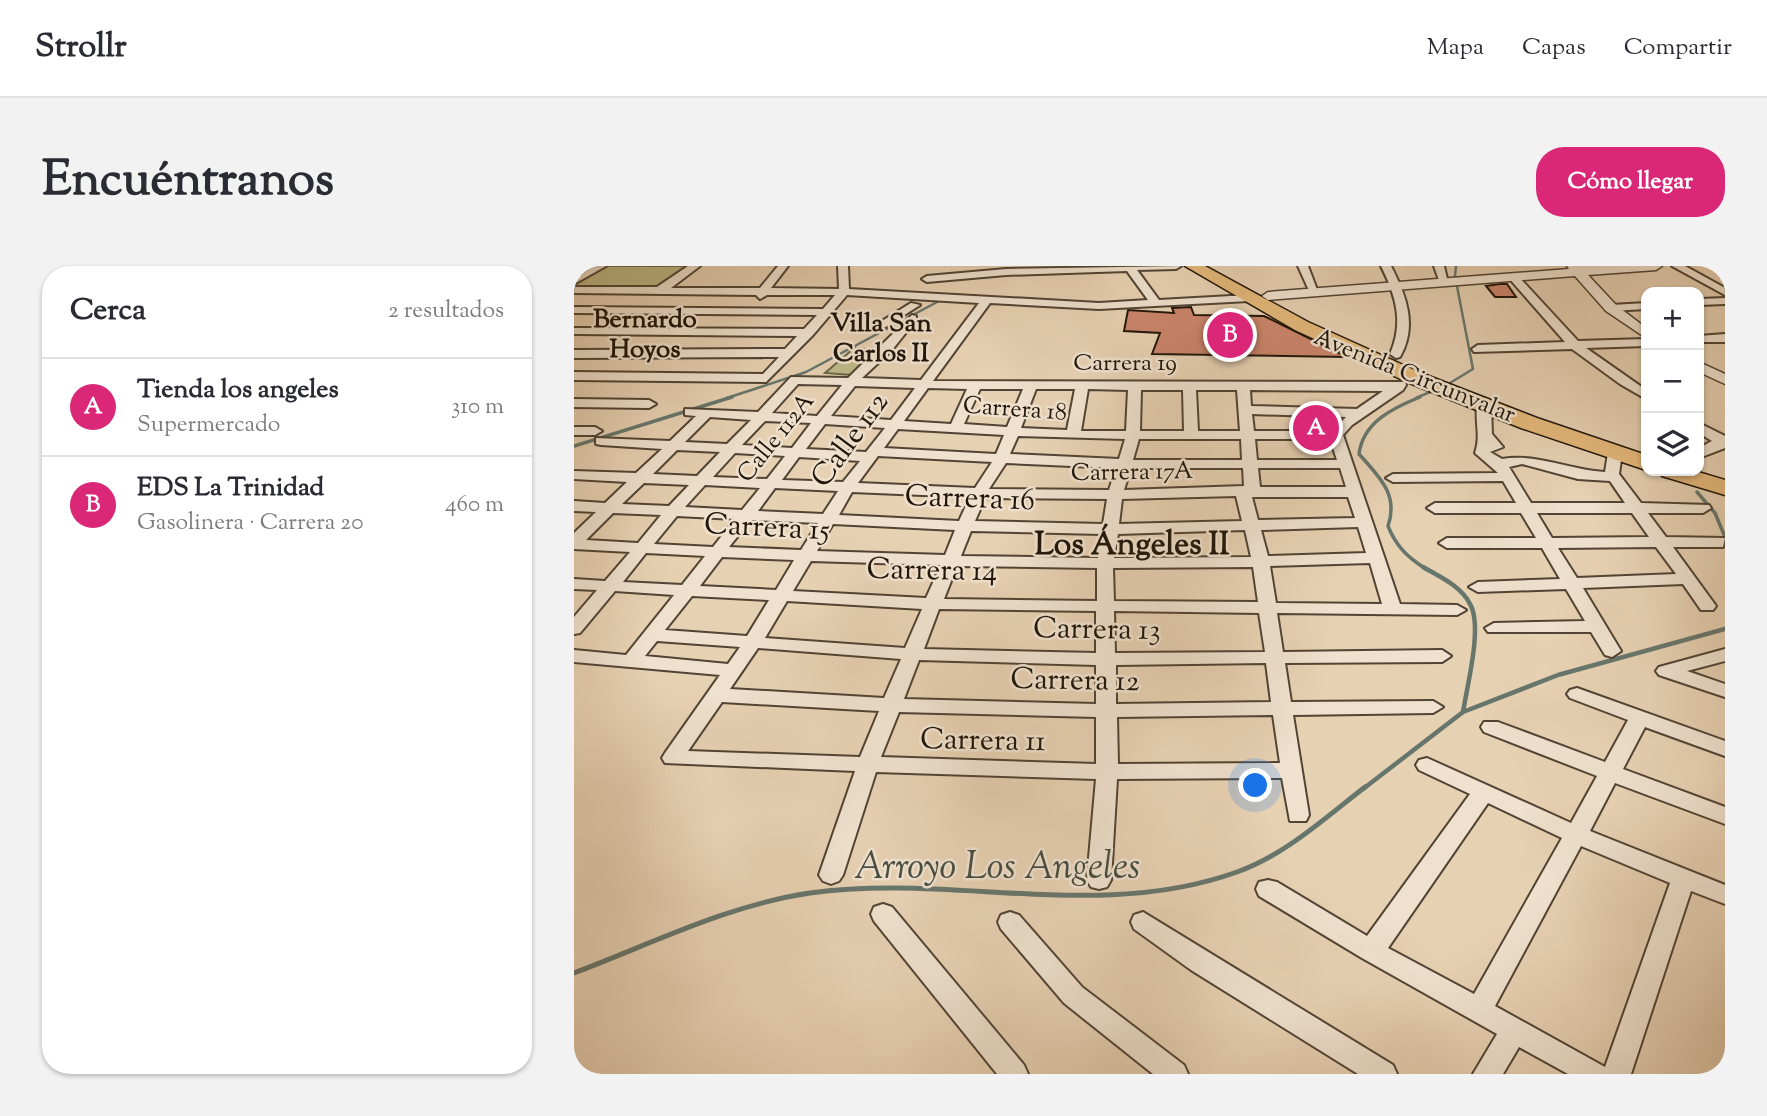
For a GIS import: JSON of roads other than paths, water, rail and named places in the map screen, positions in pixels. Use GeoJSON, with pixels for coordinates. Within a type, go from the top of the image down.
{"type":"FeatureCollection","features":[{"type":"Feature","properties":{"kind":"highway","name":"Avenida Circunvalar"},"geometry":{"type":"LineString","coordinates":[[1184,266],[1206,269],[1259,297],[1396,354],[1414,380]]}},
{"type":"Feature","properties":{"kind":"highway","name":"Avenida Circunvalar"},"geometry":{"type":"LineString","coordinates":[[1259,297],[1301,328],[1414,380],[1641,442]]}},
{"type":"Feature","properties":{"kind":"highway","name":"Avenida Circunvalar"},"geometry":{"type":"LineString","coordinates":[[1479,398],[1641,461]]}},
{"type":"Feature","properties":{"kind":"highway"},"geometry":{"type":"LineString","coordinates":[[1704,462],[1725,469]]}},
{"type":"Feature","properties":{"kind":"highway"},"geometry":{"type":"LineString","coordinates":[[1687,476],[1725,488]]}},
{"type":"Feature","properties":{"kind":"street"},"geometry":{"type":"LineString","coordinates":[[574,281],[601,266]]}},
{"type":"Feature","properties":{"kind":"street"},"geometry":{"type":"LineString","coordinates":[[575,355],[659,290],[695,266]]}},
{"type":"Feature","properties":{"kind":"street"},"geometry":{"type":"LineString","coordinates":[[698,376],[783,266]]}},
{"type":"Feature","properties":{"kind":"street"},"geometry":{"type":"LineString","coordinates":[[574,376],[766,378],[844,292],[843,266]]}},
{"type":"Feature","properties":{"kind":"street"},"geometry":{"type":"LineString","coordinates":[[880,326],[908,311],[923,297],[927,279],[922,266]]}},
{"type":"Feature","properties":{"kind":"street"},"geometry":{"type":"LineString","coordinates":[[574,290],[844,292],[1009,301],[1062,283],[1131,269],[1176,266]]}},
{"type":"Feature","properties":{"kind":"street"},"geometry":{"type":"LineString","coordinates":[[1303,266],[1315,293]]}},
{"type":"Feature","properties":{"kind":"street"},"geometry":{"type":"LineString","coordinates":[[1386,266],[1396,286],[1406,318],[1403,343],[1396,354]]}},
{"type":"Feature","properties":{"kind":"street"},"geometry":{"type":"LineString","coordinates":[[1439,266],[1447,281]]}},
{"type":"Feature","properties":{"kind":"street"},"geometry":{"type":"LineString","coordinates":[[927,279],[1004,269],[1157,305],[1513,277],[1575,269],[1657,266]]}},
{"type":"Feature","properties":{"kind":"street"},"geometry":{"type":"LineString","coordinates":[[1676,266],[1725,292]]}},
{"type":"Feature","properties":{"kind":"street"},"geometry":{"type":"LineString","coordinates":[[1004,269],[1010,288],[1009,301]]}},
{"type":"Feature","properties":{"kind":"street"},"geometry":{"type":"LineString","coordinates":[[1131,269],[1157,305]]}},
{"type":"Feature","properties":{"kind":"street"},"geometry":{"type":"LineString","coordinates":[[1575,269],[1611,308],[1641,330]]}},
{"type":"Feature","properties":{"kind":"street"},"geometry":{"type":"LineString","coordinates":[[1513,277],[1548,322],[1570,343],[1641,392]]}},
{"type":"Feature","properties":{"kind":"street","name":"Calle 112"},"geometry":{"type":"LineString","coordinates":[[673,758],[752,643],[849,485],[987,300]]}},
{"type":"Feature","properties":{"kind":"street"},"geometry":{"type":"LineString","coordinates":[[1704,302],[1725,301]]}},
{"type":"Feature","properties":{"kind":"street"},"geometry":{"type":"LineString","coordinates":[[1611,308],[1641,306]]}},
{"type":"Feature","properties":{"kind":"street"},"geometry":{"type":"LineString","coordinates":[[574,310],[828,312]]}},
{"type":"Feature","properties":{"kind":"street","name":"Calle 112A"},"geometry":{"type":"LineString","coordinates":[[632,660],[851,382],[888,347],[912,318]]}},
{"type":"Feature","properties":{"kind":"street"},"geometry":{"type":"LineString","coordinates":[[574,331],[809,333]]}},
{"type":"Feature","properties":{"kind":"street"},"geometry":{"type":"LineString","coordinates":[[1704,339],[1725,338]]}},
{"type":"Feature","properties":{"kind":"street"},"geometry":{"type":"LineString","coordinates":[[1478,349],[1641,342]]}},
{"type":"Feature","properties":{"kind":"street"},"geometry":{"type":"LineString","coordinates":[[575,355],[789,353]]}},
{"type":"Feature","properties":{"kind":"street"},"geometry":{"type":"LineString","coordinates":[[1704,369],[1725,380]]}},
{"type":"Feature","properties":{"kind":"street"},"geometry":{"type":"LineString","coordinates":[[574,629],[672,512],[795,380],[851,382]]}},
{"type":"Feature","properties":{"kind":"street"},"geometry":{"type":"LineString","coordinates":[[1394,609],[1336,435],[1360,413],[1414,380]]}},
{"type":"Feature","properties":{"kind":"street","name":"Carrera 19"},"geometry":{"type":"LineString","coordinates":[[851,382],[1243,386],[1414,380]]}},
{"type":"Feature","properties":{"kind":"street"},"geometry":{"type":"LineString","coordinates":[[831,876],[867,766],[912,653],[979,493],[1001,459],[1032,384]]}},
{"type":"Feature","properties":{"kind":"street"},"geometry":{"type":"LineString","coordinates":[[956,427],[975,385]]}},
{"type":"Feature","properties":{"kind":"street"},"geometry":{"type":"LineString","coordinates":[[1073,435],[1082,385]]}},
{"type":"Feature","properties":{"kind":"street"},"geometry":{"type":"LineString","coordinates":[[1099,880],[1107,772],[1105,565],[1115,495],[1133,437],[1135,385]]}},
{"type":"Feature","properties":{"kind":"street"},"geometry":{"type":"LineString","coordinates":[[1189,385],[1191,436]]}},
{"type":"Feature","properties":{"kind":"street"},"geometry":{"type":"LineString","coordinates":[[1243,386],[1251,463],[1250,491],[1244,496],[1261,563],[1298,815]]}},
{"type":"Feature","properties":{"kind":"street"},"geometry":{"type":"LineString","coordinates":[[1479,398],[1487,439],[1482,453],[1504,470],[1569,583],[1612,650]]}},
{"type":"Feature","properties":{"kind":"street"},"geometry":{"type":"LineString","coordinates":[[574,403],[649,404]]}},
{"type":"Feature","properties":{"kind":"street"},"geometry":{"type":"LineString","coordinates":[[1247,410],[1360,413]]}},
{"type":"Feature","properties":{"kind":"street","name":"Carrera 18"},"geometry":{"type":"LineString","coordinates":[[690,412],[1073,435],[1336,435]]}},
{"type":"Feature","properties":{"kind":"street"},"geometry":{"type":"LineString","coordinates":[[574,543],[707,413]]}},
{"type":"Feature","properties":{"kind":"street"},"geometry":{"type":"LineString","coordinates":[[1704,430],[1724,442]]}},
{"type":"Feature","properties":{"kind":"street"},"geometry":{"type":"LineString","coordinates":[[574,431],[672,446],[795,452],[1125,464],[1346,464]]}},
{"type":"Feature","properties":{"kind":"street"},"geometry":{"type":"LineString","coordinates":[[1487,439],[1522,460],[1578,475],[1614,477]]}},
{"type":"Feature","properties":{"kind":"street"},"geometry":{"type":"LineString","coordinates":[[1704,452],[1724,442]]}},
{"type":"Feature","properties":{"kind":"street"},"geometry":{"type":"LineString","coordinates":[[1615,453],[1611,472],[1614,477],[1707,606]]}},
{"type":"Feature","properties":{"kind":"street"},"geometry":{"type":"LineString","coordinates":[[1393,478],[1504,470],[1522,460]]}},
{"type":"Feature","properties":{"kind":"street","name":"Carrera 17A"},"geometry":{"type":"LineString","coordinates":[[574,475],[849,485],[979,493],[1115,495],[1250,491],[1355,492]]}},
{"type":"Feature","properties":{"kind":"street","name":"Carrera 16"},"geometry":{"type":"LineString","coordinates":[[574,506],[966,526],[1111,529],[1365,522]]}},
{"type":"Feature","properties":{"kind":"street"},"geometry":{"type":"LineString","coordinates":[[1435,508],[1703,508]]}},
{"type":"Feature","properties":{"kind":"street"},"geometry":{"type":"LineString","coordinates":[[1447,543],[1723,542]]}},
{"type":"Feature","properties":{"kind":"street","name":"Carrera 15"},"geometry":{"type":"LineString","coordinates":[[574,543],[950,563],[1105,565],[1377,558]]}},
{"type":"Feature","properties":{"kind":"street"},"geometry":{"type":"LineString","coordinates":[[1478,587],[1686,579]]}},
{"type":"Feature","properties":{"kind":"street","name":"Carrera 14"},"geometry":{"type":"LineString","coordinates":[[574,584],[933,604],[1457,610]]}},
{"type":"Feature","properties":{"kind":"street"},"geometry":{"type":"LineString","coordinates":[[1494,628],[1596,626]]}},
{"type":"Feature","properties":{"kind":"street","name":"Carrera 13"},"geometry":{"type":"LineString","coordinates":[[652,635],[912,653],[1106,659],[1442,656]]}},
{"type":"Feature","properties":{"kind":"street"},"geometry":{"type":"LineString","coordinates":[[1725,655],[1666,671],[1725,691]]}},
{"type":"Feature","properties":{"kind":"street"},"geometry":{"type":"LineString","coordinates":[[574,656],[734,670]]}},
{"type":"Feature","properties":{"kind":"street"},"geometry":{"type":"LineString","coordinates":[[1577,694],[1725,748]]}},
{"type":"Feature","properties":{"kind":"street","name":"Carrera 12"},"geometry":{"type":"LineString","coordinates":[[718,695],[891,705],[1106,710],[1433,707]]}},
{"type":"Feature","properties":{"kind":"street"},"geometry":{"type":"LineString","coordinates":[[1480,1009],[1640,718]]}},
{"type":"Feature","properties":{"kind":"street"},"geometry":{"type":"LineString","coordinates":[[1491,727],[1725,816]]}},
{"type":"Feature","properties":{"kind":"street","name":"Carrera 11"},"geometry":{"type":"LineString","coordinates":[[673,758],[1107,772],[1292,770]]}},
{"type":"Feature","properties":{"kind":"street"},"geometry":{"type":"LineString","coordinates":[[1427,765],[1574,834],[1725,895]]}},
{"type":"Feature","properties":{"kind":"street"},"geometry":{"type":"LineString","coordinates":[[1371,951],[1484,791]]}},
{"type":"Feature","properties":{"kind":"street"},"geometry":{"type":"LineString","coordinates":[[1617,1074],[1683,879]]}},
{"type":"Feature","properties":{"kind":"street"},"geometry":{"type":"LineString","coordinates":[[1268,889],[1371,951],[1594,1074]]}},
{"type":"Feature","properties":{"kind":"street"},"geometry":{"type":"LineString","coordinates":[[883,914],[1014,1074]]}},
{"type":"Feature","properties":{"kind":"street"},"geometry":{"type":"LineString","coordinates":[[1010,922],[1073,995],[1174,1074]]}},
{"type":"Feature","properties":{"kind":"street"},"geometry":{"type":"LineString","coordinates":[[1143,922],[1200,962],[1383,1074]]}},
{"type":"Feature","properties":{"kind":"street"},"geometry":{"type":"LineString","coordinates":[[1487,1074],[1515,1030]]}},
{"type":"Feature","properties":{"kind":"waterway","name":"Arroyo Los Angeles"},"geometry":{"type":"LineString","coordinates":[[1445,386],[1473,369],[1455,276],[1456,266]]}},
{"type":"Feature","properties":{"kind":"waterway"},"geometry":{"type":"LineString","coordinates":[[727,398],[806,372],[939,301]]}},
{"type":"Feature","properties":{"kind":"waterway","name":"Arroyo Los Angeles"},"geometry":{"type":"LineString","coordinates":[[1416,398],[1437,389]]}},
{"type":"Feature","properties":{"kind":"waterway"},"geometry":{"type":"LineString","coordinates":[[574,446],[732,397]]}},
{"type":"Feature","properties":{"kind":"waterway","name":"Arroyo Los Angeles"},"geometry":{"type":"LineString","coordinates":[[1420,397],[1390,411],[1373,425],[1366,433],[1359,454],[1380,478],[1389,495],[1391,515],[1388,526],[1395,539],[1408,555],[1425,568]]}},
{"type":"Feature","properties":{"kind":"waterway"},"geometry":{"type":"LineString","coordinates":[[1697,492],[1715,513],[1725,537]]}},
{"type":"Feature","properties":{"kind":"waterway","name":"Arroyo Los Angeles"},"geometry":{"type":"LineString","coordinates":[[1425,568],[1461,592],[1474,614],[1475,641],[1463,712]]}},
{"type":"Feature","properties":{"kind":"waterway","name":"Arroyo Los Angeles"},"geometry":{"type":"LineString","coordinates":[[1463,712],[1558,675],[1725,629]]}},
{"type":"Feature","properties":{"kind":"waterway","name":"Arroyo Los Angeles"},"geometry":{"type":"LineString","coordinates":[[1363,789],[1463,712]]}},
{"type":"Feature","properties":{"kind":"waterway","name":"Arroyo Los Angeles"},"geometry":{"type":"LineString","coordinates":[[574,973],[749,906],[810,893],[863,888],[917,888],[1025,894],[1132,894],[1185,886],[1237,872],[1272,856],[1304,835],[1365,787]]}},
{"type":"Feature","properties":{"kind":"place","name":"EDS La Trinidad"},"geometry":{"type":"Point","coordinates":[1230,335]}},
{"type":"Feature","properties":{"kind":"place","name":"Tienda los angeles"},"geometry":{"type":"Point","coordinates":[1316,428]}},
{"type":"Feature","properties":{"kind":"district","name":"Bernardo Hoyos"},"geometry":{"type":"Point","coordinates":[645,333]}},
{"type":"Feature","properties":{"kind":"district","name":"Villa San Carlos II"},"geometry":{"type":"Point","coordinates":[881,337]}},
{"type":"Feature","properties":{"kind":"district","name":"Los Ángeles II"},"geometry":{"type":"Point","coordinates":[1132,543]}}]}
